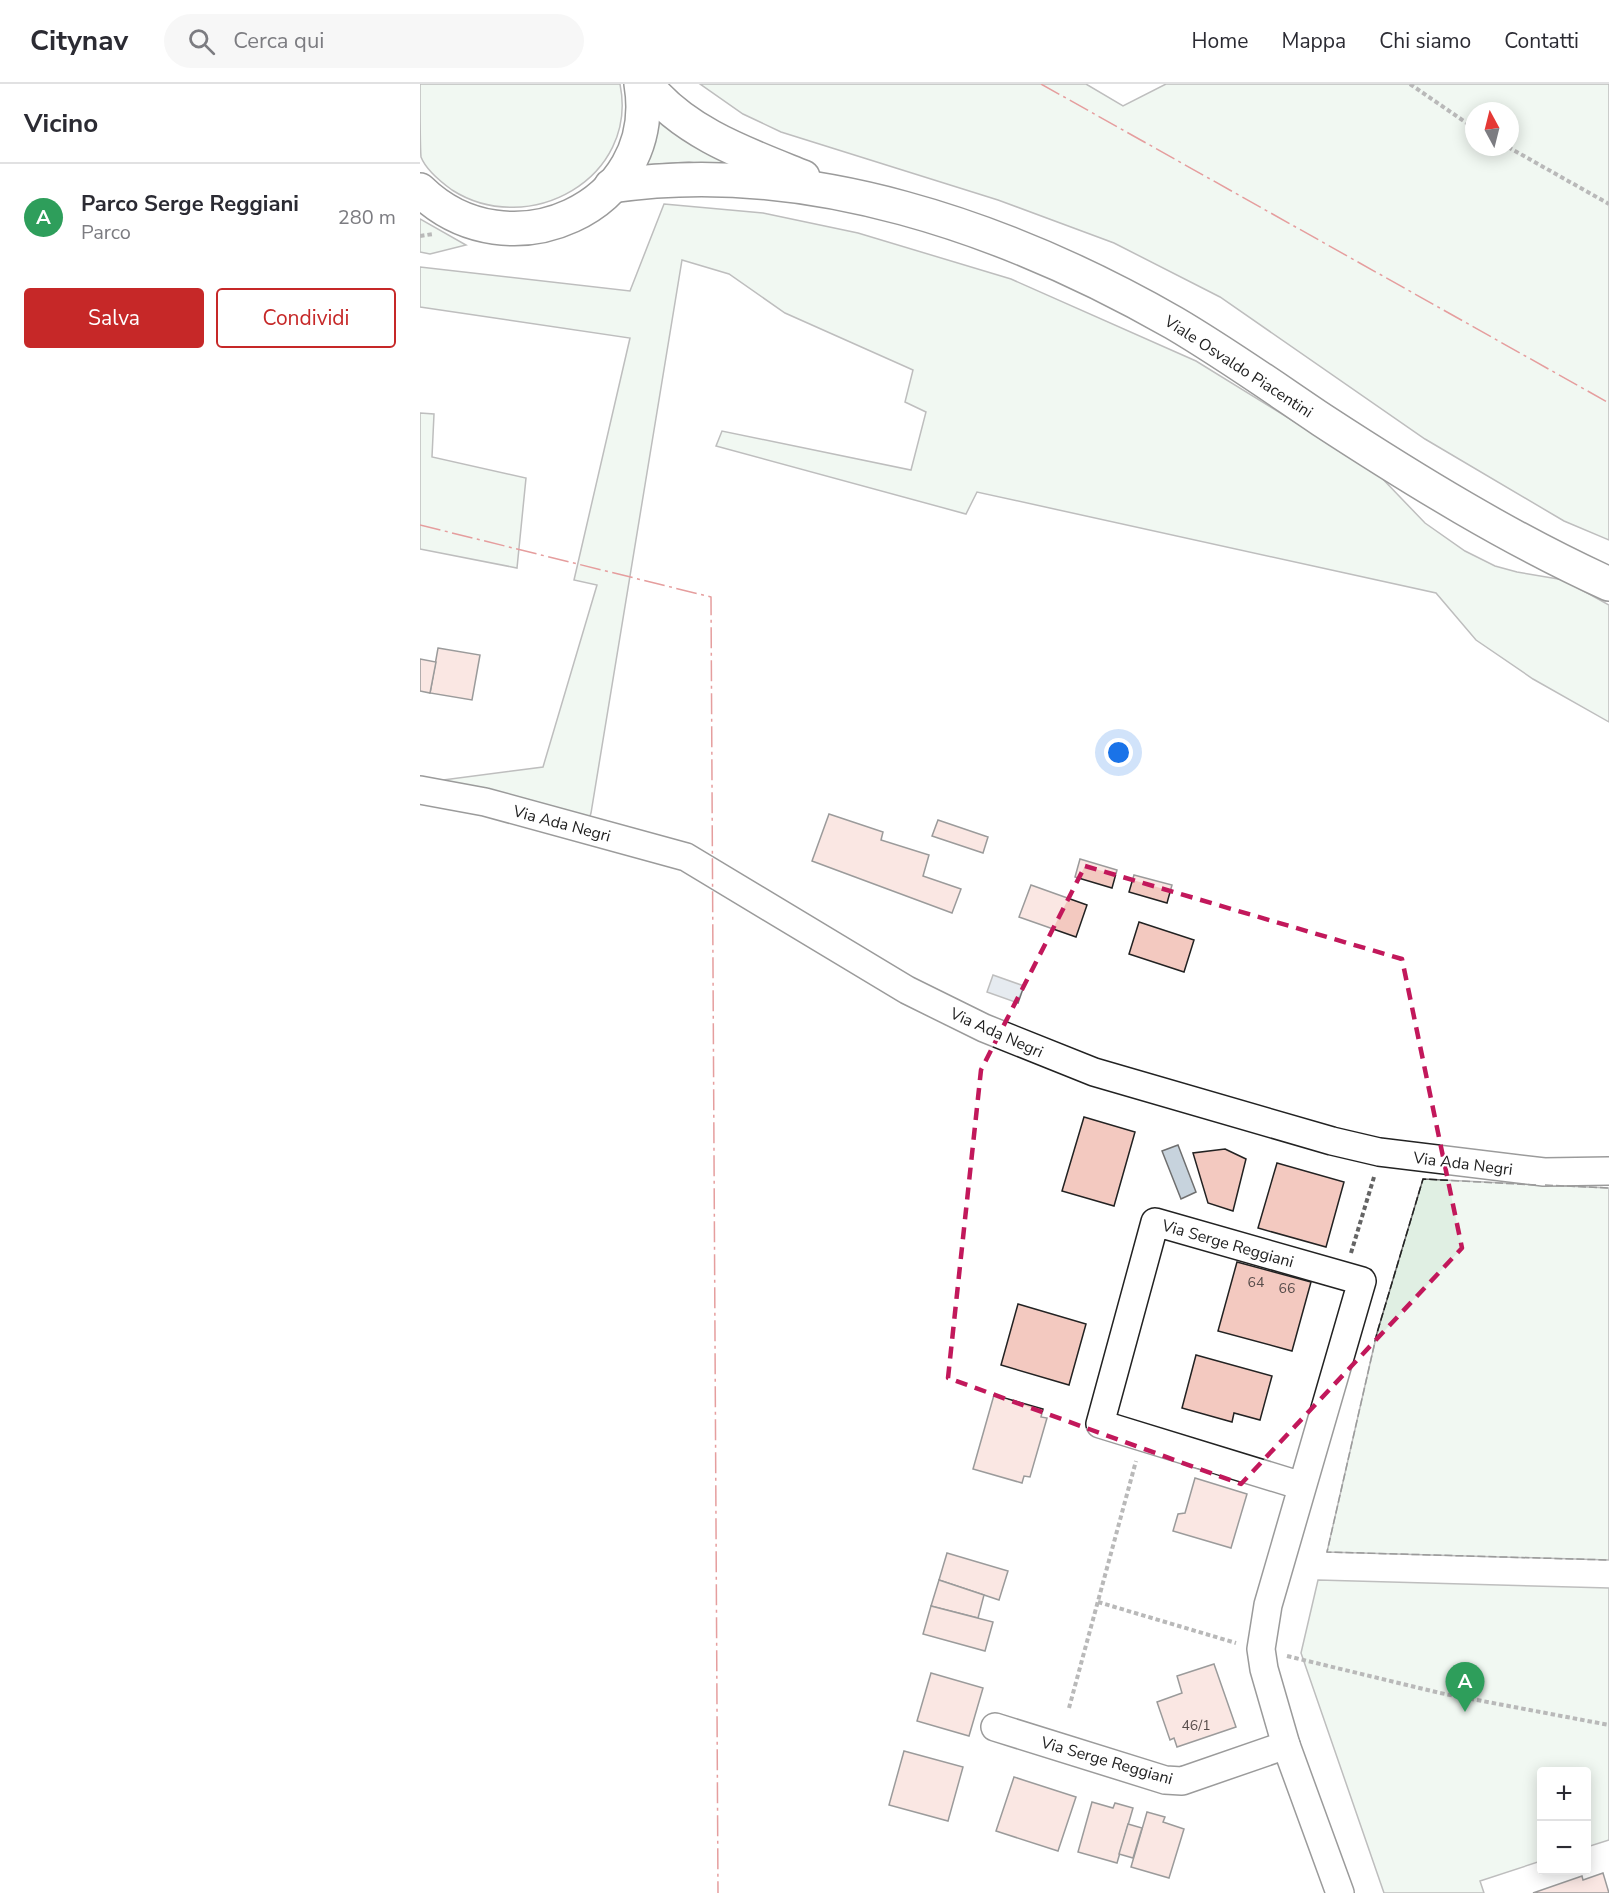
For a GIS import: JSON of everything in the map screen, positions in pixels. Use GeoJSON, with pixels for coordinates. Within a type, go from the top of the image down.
{"type":"FeatureCollection","features":[{"type":"Feature","properties":{"kind":"main road"},"geometry":{"type":"LineString","coordinates":[[420,190],[432,202],[456,217],[478,226],[527,230],[550,225],[573,216],[594,203],[611,186],[627,162],[639,135],[642,116],[641,84]]}},
{"type":"Feature","properties":{"kind":"main road","name":"Viale Osvaldo Piacentini"},"geometry":{"type":"LineString","coordinates":[[646,84],[688,122],[732,149],[847,195]]}},
{"type":"Feature","properties":{"kind":"main road","name":"Viale Osvaldo Piacentini"},"geometry":{"type":"LineString","coordinates":[[611,186],[657,179],[705,178],[847,195],[911,210],[999,240],[1118,292],[1176,324],[1325,422],[1510,534],[1609,584]]}},
{"type":"Feature","properties":{"kind":"street","name":"Via Ada Negri"},"geometry":{"type":"LineString","coordinates":[[420,790],[485,802],[686,857],[907,990],[984,1028],[1094,1072],[1332,1141],[1379,1152],[1544,1172],[1609,1171]]}},
{"type":"Feature","properties":{"kind":"street","name":"Via Serge Reggiani"},"geometry":{"type":"LineString","coordinates":[[1302,1485],[1100,1424],[1155,1222],[1344,1276]]}},
{"type":"Feature","properties":{"kind":"street"},"geometry":{"type":"LineString","coordinates":[[1340,1893],[1287,1745],[1264,1669],[1261,1649],[1268,1605],[1362,1281],[1344,1276]]}},
{"type":"Feature","properties":{"kind":"street","name":"Via Serge Reggiani"},"geometry":{"type":"LineString","coordinates":[[995,1727],[1166,1780],[1182,1781],[1287,1745]]}},
{"type":"Feature","properties":{"kind":"path"},"geometry":{"type":"LineString","coordinates":[[1410,84],[1465,122]]}},
{"type":"Feature","properties":{"kind":"path"},"geometry":{"type":"LineString","coordinates":[[1519,153],[1609,204]]}},
{"type":"Feature","properties":{"kind":"path"},"geometry":{"type":"LineString","coordinates":[[1344,1276],[1379,1152]]}},
{"type":"Feature","properties":{"kind":"path"},"geometry":{"type":"LineString","coordinates":[[1069,1708],[1142,1437]]}},
{"type":"Feature","properties":{"kind":"path"},"geometry":{"type":"LineString","coordinates":[[1098,1602],[1261,1649],[1440,1693],[1609,1725]]}},
{"type":"Feature","properties":{"kind":"highlighted area"},"geometry":{"type":"Polygon","coordinates":[[[1085,866],[1402,959],[1462,1248],[1241,1484],[948,1378],[981,1070],[1085,866]]]}},
{"type":"Feature","properties":{"kind":"green space"},"geometry":{"type":"Polygon","coordinates":[[[420,84],[620,84],[621,118],[613,147],[595,172],[572,191],[544,203],[513,207],[482,203],[452,190],[423,162],[421,157],[420,84]]]}},
{"type":"Feature","properties":{"kind":"green space"},"geometry":{"type":"Polygon","coordinates":[[[700,84],[1086,84],[1123,106],[1166,84],[1609,84],[1609,540],[1564,521],[1425,439],[1220,297],[1114,243],[998,200],[781,132],[743,114],[700,84]]]}},
{"type":"Feature","properties":{"kind":"green space"},"geometry":{"type":"Polygon","coordinates":[[[658,113],[765,174],[689,162],[643,165],[655,139],[658,113]]]}},
{"type":"Feature","properties":{"kind":"green space"},"geometry":{"type":"Polygon","coordinates":[[[664,204],[763,213],[858,233],[1011,279],[1196,361],[1376,472],[1425,523],[1465,551],[1495,566],[1564,580],[1609,605],[1609,722],[1533,679],[1476,640],[1436,593],[977,492],[966,514],[716,446],[722,431],[911,470],[926,412],[905,402],[913,370],[785,313],[729,274],[682,260],[591,813],[585,830],[420,783],[543,767],[597,585],[574,580],[630,338],[420,307],[420,267],[630,291],[664,204]]]}},
{"type":"Feature","properties":{"kind":"green space"},"geometry":{"type":"Polygon","coordinates":[[[420,219],[466,245],[430,254],[420,252],[420,219]]]}},
{"type":"Feature","properties":{"kind":"green space"},"geometry":{"type":"Polygon","coordinates":[[[420,413],[434,414],[432,457],[526,478],[517,568],[420,549],[420,413]]]}},
{"type":"Feature","properties":{"kind":"green space"},"geometry":{"type":"Polygon","coordinates":[[[1423,1179],[1609,1188],[1609,1560],[1327,1552],[1377,1333],[1423,1179]]]}},
{"type":"Feature","properties":{"kind":"green space"},"geometry":{"type":"Polygon","coordinates":[[[1318,1580],[1609,1588],[1609,1840],[1591,1846],[1591,1767],[1537,1767],[1537,1862],[1480,1881],[1484,1893],[1384,1893],[1301,1653],[1318,1580]]]}},
{"type":"Feature","properties":{"kind":"shaded area"},"geometry":{"type":"Polygon","coordinates":[[[993,975],[1024,986],[1018,1003],[987,992],[993,975]]]}},
{"type":"Feature","properties":{"kind":"shaded area"},"geometry":{"type":"Polygon","coordinates":[[[1178,1145],[1196,1192],[1181,1199],[1162,1151],[1178,1145]]]}},
{"type":"Feature","properties":{"kind":"building"},"geometry":{"type":"Polygon","coordinates":[[[438,648],[480,655],[472,700],[430,693],[438,648]]]}},
{"type":"Feature","properties":{"kind":"building"},"geometry":{"type":"Polygon","coordinates":[[[420,659],[436,662],[430,693],[420,691],[420,659]]]}},
{"type":"Feature","properties":{"kind":"building"},"geometry":{"type":"Polygon","coordinates":[[[829,814],[883,832],[881,840],[929,855],[923,876],[961,889],[952,913],[812,861],[829,814]]]}},
{"type":"Feature","properties":{"kind":"building"},"geometry":{"type":"Polygon","coordinates":[[[938,820],[988,837],[983,853],[932,836],[938,820]]]}},
{"type":"Feature","properties":{"kind":"building"},"geometry":{"type":"Polygon","coordinates":[[[1080,859],[1117,870],[1112,888],[1075,877],[1080,859]]]}},
{"type":"Feature","properties":{"kind":"building"},"geometry":{"type":"Polygon","coordinates":[[[1134,875],[1172,885],[1167,903],[1129,892],[1134,875]]]}},
{"type":"Feature","properties":{"kind":"building"},"geometry":{"type":"Polygon","coordinates":[[[1031,885],[1087,905],[1076,937],[1019,917],[1031,885]]]}},
{"type":"Feature","properties":{"kind":"building"},"geometry":{"type":"Polygon","coordinates":[[[1139,922],[1194,940],[1184,972],[1129,954],[1139,922]]]}},
{"type":"Feature","properties":{"kind":"building"},"geometry":{"type":"Polygon","coordinates":[[[1084,1117],[1135,1132],[1114,1206],[1062,1191],[1084,1117]]]}},
{"type":"Feature","properties":{"kind":"building"},"geometry":{"type":"Polygon","coordinates":[[[1225,1149],[1246,1159],[1233,1211],[1208,1203],[1193,1153],[1225,1149]]]}},
{"type":"Feature","properties":{"kind":"building"},"geometry":{"type":"Polygon","coordinates":[[[1277,1163],[1344,1182],[1326,1247],[1258,1228],[1277,1163]]]}},
{"type":"Feature","properties":{"kind":"building"},"geometry":{"type":"Polygon","coordinates":[[[1237,1262],[1311,1282],[1292,1351],[1218,1331],[1237,1262]]]}},
{"type":"Feature","properties":{"kind":"building"},"geometry":{"type":"Polygon","coordinates":[[[1018,1304],[1086,1324],[1069,1385],[1001,1365],[1018,1304]]]}},
{"type":"Feature","properties":{"kind":"building"},"geometry":{"type":"Polygon","coordinates":[[[1196,1355],[1272,1376],[1260,1420],[1234,1413],[1232,1422],[1182,1408],[1196,1355]]]}},
{"type":"Feature","properties":{"kind":"building"},"geometry":{"type":"Polygon","coordinates":[[[994,1395],[1043,1409],[1041,1417],[1047,1418],[1030,1477],[1024,1476],[1022,1483],[973,1469],[994,1395]]]}},
{"type":"Feature","properties":{"kind":"building"},"geometry":{"type":"Polygon","coordinates":[[[1195,1478],[1247,1494],[1231,1548],[1173,1531],[1178,1514],[1185,1513],[1195,1478]]]}},
{"type":"Feature","properties":{"kind":"building"},"geometry":{"type":"Polygon","coordinates":[[[947,1553],[1008,1571],[999,1600],[939,1580],[947,1553]]]}},
{"type":"Feature","properties":{"kind":"building"},"geometry":{"type":"Polygon","coordinates":[[[939,1580],[984,1595],[978,1618],[931,1606],[939,1580]]]}},
{"type":"Feature","properties":{"kind":"building"},"geometry":{"type":"Polygon","coordinates":[[[931,1606],[993,1622],[985,1651],[923,1634],[931,1606]]]}},
{"type":"Feature","properties":{"kind":"building"},"geometry":{"type":"Polygon","coordinates":[[[1214,1664],[1236,1727],[1177,1747],[1174,1738],[1170,1740],[1157,1702],[1182,1693],[1177,1676],[1214,1664]]]}},
{"type":"Feature","properties":{"kind":"building"},"geometry":{"type":"Polygon","coordinates":[[[931,1673],[983,1688],[969,1736],[917,1721],[931,1673]]]}},
{"type":"Feature","properties":{"kind":"building"},"geometry":{"type":"Polygon","coordinates":[[[904,1751],[963,1767],[948,1821],[889,1805],[904,1751]]]}},
{"type":"Feature","properties":{"kind":"building"},"geometry":{"type":"Polygon","coordinates":[[[1014,1777],[1076,1797],[1058,1851],[996,1831],[1014,1777]]]}},
{"type":"Feature","properties":{"kind":"building"},"geometry":{"type":"Polygon","coordinates":[[[1092,1802],[1113,1808],[1115,1803],[1133,1808],[1117,1863],[1078,1852],[1092,1802]]]}},
{"type":"Feature","properties":{"kind":"building"},"geometry":{"type":"Polygon","coordinates":[[[1147,1812],[1165,1817],[1163,1822],[1184,1829],[1169,1878],[1131,1867],[1147,1812]]]}},
{"type":"Feature","properties":{"kind":"building"},"geometry":{"type":"Polygon","coordinates":[[[1128,1824],[1142,1828],[1133,1858],[1119,1854],[1128,1824]]]}},
{"type":"Feature","properties":{"kind":"building"},"geometry":{"type":"Polygon","coordinates":[[[1603,1873],[1609,1893],[1533,1893],[1582,1876],[1583,1880],[1603,1873]]]}},
{"type":"Feature","properties":{"kind":"fence"},"geometry":{"type":"LineString","coordinates":[[1536,1185],[1423,1179],[1377,1333],[1327,1552],[1609,1560]]}},
{"type":"Feature","properties":{"kind":"fence"},"geometry":{"type":"LineString","coordinates":[[1545,1185],[1609,1188]]}},
{"type":"Feature","properties":{"kind":"power"},"geometry":{"type":"LineString","coordinates":[[1041,84],[1609,403]]}},
{"type":"Feature","properties":{"kind":"power"},"geometry":{"type":"LineString","coordinates":[[420,525],[711,597],[718,1893]]}},
{"type":"Feature","properties":{"kind":"place","name":"Parco Serge Reggiani"},"geometry":{"type":"Point","coordinates":[1465,1712]}}]}
